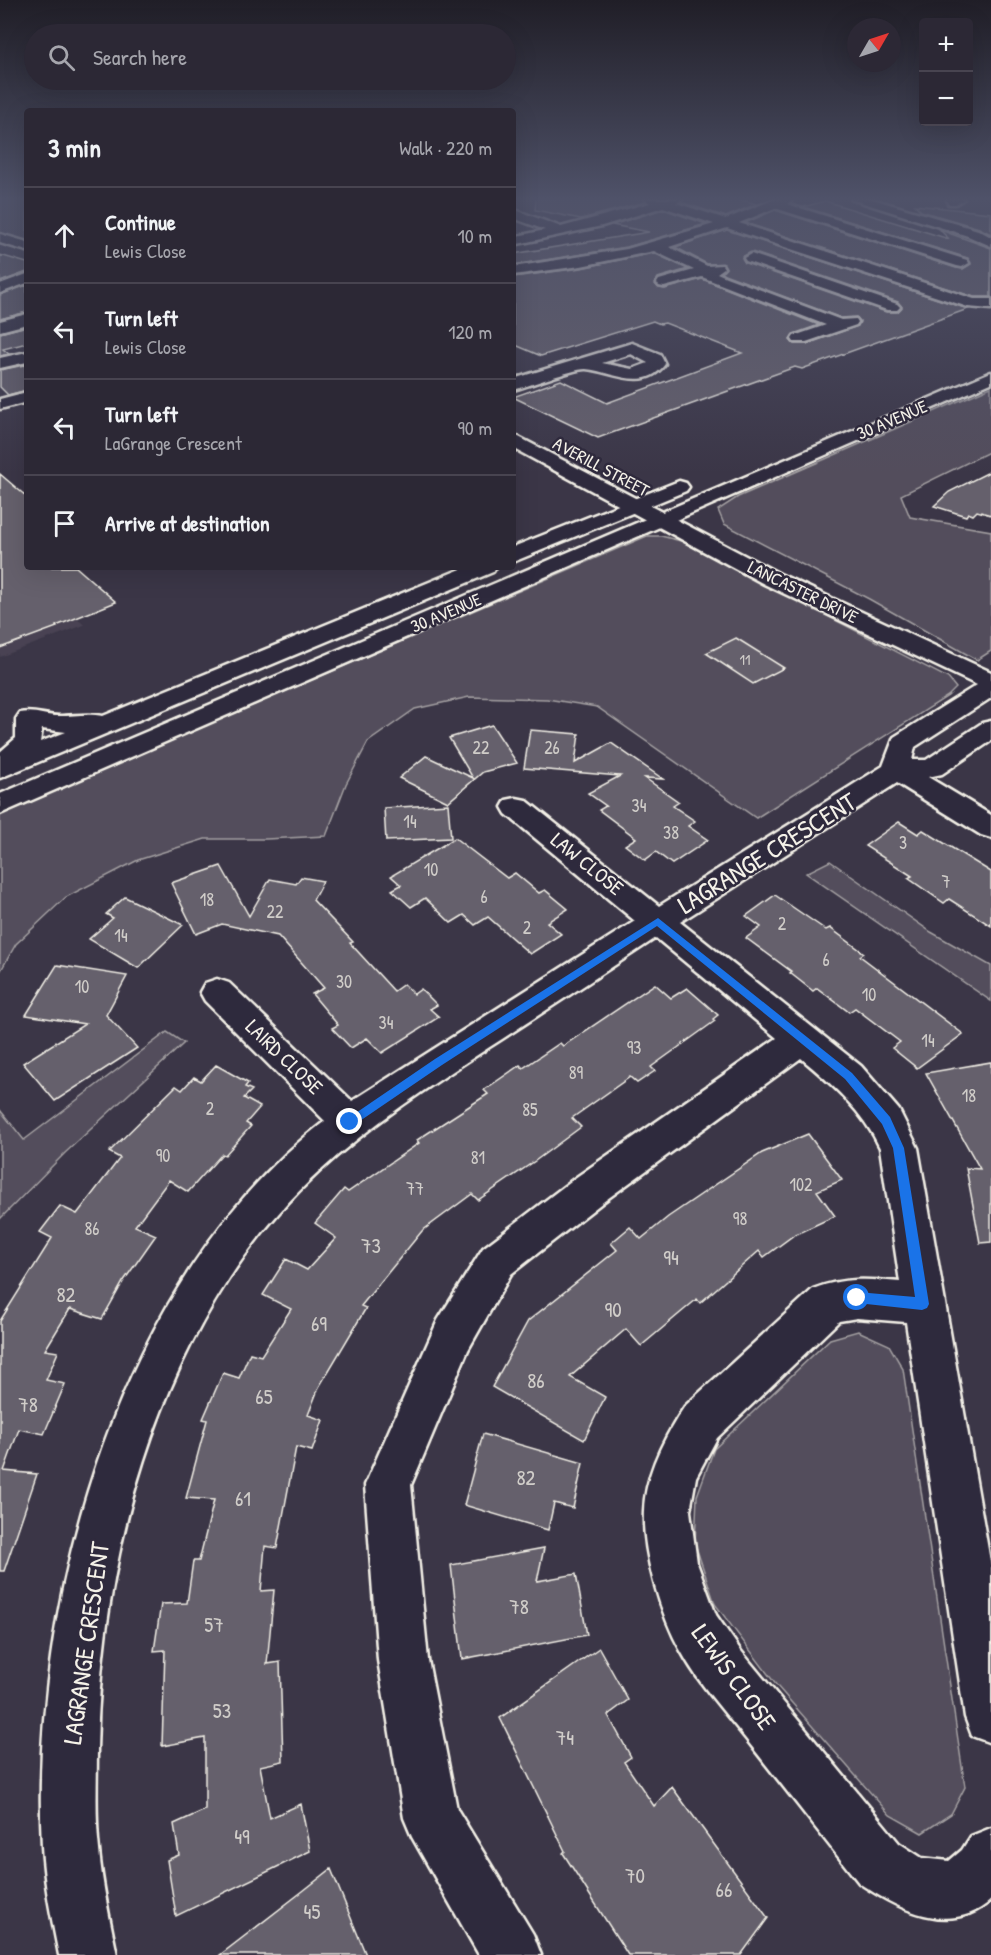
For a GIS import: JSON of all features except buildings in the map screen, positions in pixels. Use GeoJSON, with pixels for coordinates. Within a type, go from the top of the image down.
{"type":"FeatureCollection","features":[{"type":"Feature","properties":{"kind":"street"},"geometry":{"type":"LineString","coordinates":[[751,290],[841,325]]}},
{"type":"Feature","properties":{"kind":"street"},"geometry":{"type":"LineString","coordinates":[[800,339],[908,301],[864,290]]}},
{"type":"Feature","properties":{"kind":"street"},"geometry":{"type":"LineString","coordinates":[[933,290],[973,304],[991,304]]}},
{"type":"Feature","properties":{"kind":"street"},"geometry":{"type":"LineString","coordinates":[[0,326],[24,320]]}},
{"type":"Feature","properties":{"kind":"street"},"geometry":{"type":"LineString","coordinates":[[0,363],[24,358]]}},
{"type":"Feature","properties":{"kind":"street"},"geometry":{"type":"LineString","coordinates":[[516,384],[586,363]]}},
{"type":"Feature","properties":{"kind":"street","name":"30 AVENUE"},"geometry":{"type":"LineString","coordinates":[[0,805],[667,508],[991,377]]}},
{"type":"Feature","properties":{"kind":"street"},"geometry":{"type":"LineString","coordinates":[[0,404],[24,398]]}},
{"type":"Feature","properties":{"kind":"street","name":"AVERILL STREET"},"geometry":{"type":"LineString","coordinates":[[516,422],[667,508]]}},
{"type":"Feature","properties":{"kind":"street","name":"AVERILL STREET"},"geometry":{"type":"LineString","coordinates":[[516,442],[635,505]]}},
{"type":"Feature","properties":{"kind":"street","name":"30 AVENUE"},"geometry":{"type":"LineString","coordinates":[[667,508],[693,482]]}},
{"type":"Feature","properties":{"kind":"street"},"geometry":{"type":"LineString","coordinates":[[516,554],[635,505]]}},
{"type":"Feature","properties":{"kind":"street","name":"LANCASTER DRIVE"},"geometry":{"type":"LineString","coordinates":[[635,505],[667,508],[771,579],[986,681]]}},
{"type":"Feature","properties":{"kind":"street","name":"30 AVENUE"},"geometry":{"type":"LineString","coordinates":[[0,767],[478,570]]}},
{"type":"Feature","properties":{"kind":"street"},"geometry":{"type":"LineString","coordinates":[[986,681],[903,743],[896,770],[991,828]]}},
{"type":"Feature","properties":{"kind":"street"},"geometry":{"type":"LineString","coordinates":[[0,767],[29,739],[29,719],[56,724],[120,718]]}},
{"type":"Feature","properties":{"kind":"street","name":"LAGRANGE CRESCENT"},"geometry":{"type":"LineString","coordinates":[[88,1955],[71,1853],[69,1762],[77,1664],[88,1584],[107,1506],[127,1439],[152,1377],[180,1322],[226,1249],[252,1215],[287,1177],[350,1122],[439,1062],[896,770],[932,768],[991,729]]}},
{"type":"Feature","properties":{"kind":"street","name":"LAW CLOSE"},"geometry":{"type":"LineString","coordinates":[[516,807],[658,921]]}},
{"type":"Feature","properties":{"kind":"street"},"geometry":{"type":"LineString","coordinates":[[658,921],[848,1076],[886,1121],[899,1148],[922,1304],[991,1718]]}},
{"type":"Feature","properties":{"kind":"street","name":"LAIRD CLOSE"},"geometry":{"type":"LineString","coordinates":[[217,992],[350,1122]]}},
{"type":"Feature","properties":{"kind":"street"},"geometry":{"type":"LineString","coordinates":[[512,1955],[431,1818],[403,1660],[388,1485],[453,1335],[497,1261],[589,1190],[802,1039]]}},
{"type":"Feature","properties":{"kind":"street","name":"LEWIS CLOSE"},"geometry":{"type":"LineString","coordinates":[[922,1304],[857,1298],[828,1303],[700,1422],[673,1476],[667,1511],[673,1563],[698,1633],[723,1669],[879,1863],[908,1882],[933,1890],[960,1890],[982,1870],[991,1856]]}},
{"type":"Feature","properties":{"kind":"shaded area"},"geometry":{"type":"Polygon","coordinates":[[[991,387],[991,451],[901,495],[910,517],[991,531],[991,651],[977,660],[869,599],[724,524],[718,510],[738,497],[991,387]]]}},
{"type":"Feature","properties":{"kind":"shaded area"},"geometry":{"type":"Polygon","coordinates":[[[647,536],[661,536],[681,541],[948,678],[956,688],[948,696],[756,818],[597,707],[547,699],[469,697],[415,709],[368,742],[346,784],[326,836],[205,839],[138,860],[66,897],[16,944],[0,972],[0,814],[647,536]]]}},
{"type":"Feature","properties":{"kind":"shaded area"},"geometry":{"type":"Polygon","coordinates":[[[0,543],[24,566],[24,570],[28,570],[84,625],[0,657],[0,543]]]}},
{"type":"Feature","properties":{"kind":"shaded area"},"geometry":{"type":"Polygon","coordinates":[[[830,861],[931,932],[991,966],[991,1001],[806,873],[830,861]]]}},
{"type":"Feature","properties":{"kind":"shaded area"},"geometry":{"type":"Polygon","coordinates":[[[167,1032],[184,1043],[65,1153],[0,1219],[0,1110],[24,1140],[167,1032]]]}},
{"type":"Feature","properties":{"kind":"shaded area"},"geometry":{"type":"Polygon","coordinates":[[[858,1331],[889,1345],[903,1369],[965,1787],[951,1814],[922,1833],[890,1815],[777,1686],[715,1604],[695,1544],[697,1496],[714,1449],[830,1339],[858,1331]]]}},
{"type":"Feature","properties":{"kind":"route"},"geometry":{"type":"LineString","coordinates":[[350,1122],[658,921],[848,1076],[886,1121],[899,1148],[922,1304],[857,1298]]}}]}
